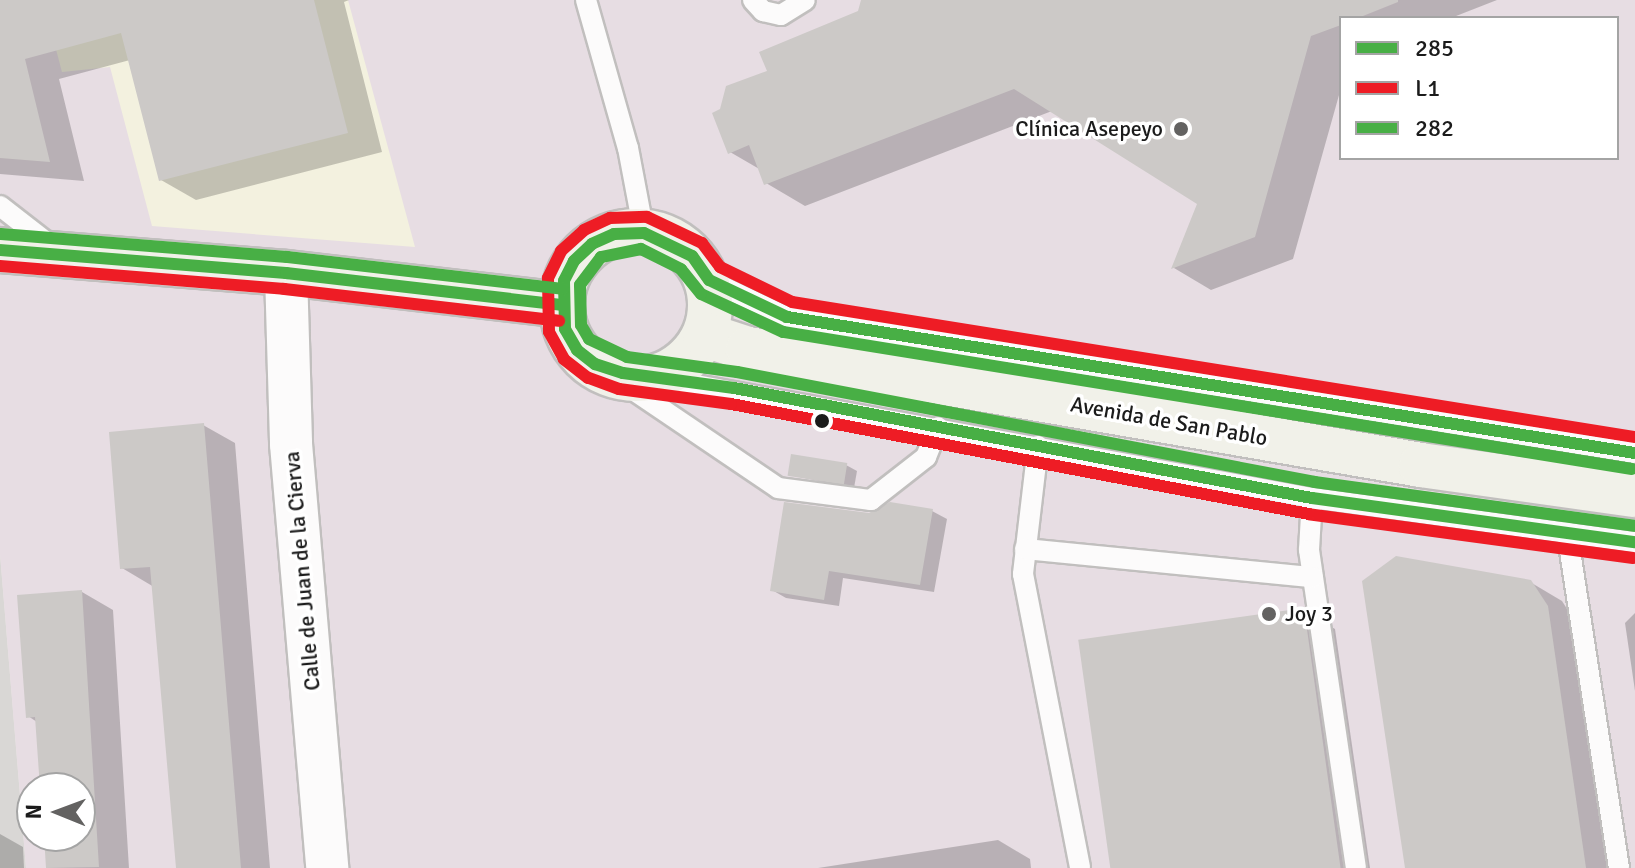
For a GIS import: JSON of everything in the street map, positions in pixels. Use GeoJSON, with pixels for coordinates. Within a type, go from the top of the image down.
{"type":"FeatureCollection","features":[{"type":"Feature","properties":{"kind":"street"},"geometry":{"type":"LineString","coordinates":[[644,233],[692,256],[709,280],[712,302],[705,335],[683,366],[647,376],[595,364],[577,350],[565,329],[561,305],[574,261],[592,244],[614,234],[644,233]]}},
{"type":"Feature","properties":{"kind":"street"},"geometry":{"type":"LineString","coordinates":[[0,250],[286,273],[561,305]]}},
{"type":"Feature","properties":{"kind":"street","name":"Calle de Juan de la Cierva"},"geometry":{"type":"LineString","coordinates":[[286,273],[291,444],[327,868]]}},
{"type":"Feature","properties":{"kind":"street","name":"Avenida de San Pablo"},"geometry":{"type":"LineString","coordinates":[[705,335],[779,355],[1421,465],[1635,495]]}},
{"type":"Feature","properties":{"kind":"lane"},"geometry":{"type":"LineString","coordinates":[[586,0],[628,148],[644,233]]}},
{"type":"Feature","properties":{"kind":"lane"},"geometry":{"type":"LineString","coordinates":[[753,0],[763,11],[781,15],[805,0]]}},
{"type":"Feature","properties":{"kind":"lane"},"geometry":{"type":"LineString","coordinates":[[0,206],[63,256]]}},
{"type":"Feature","properties":{"kind":"lane","name":"Avenida de San Pablo"},"geometry":{"type":"LineString","coordinates":[[709,280],[787,317],[1635,453]]}},
{"type":"Feature","properties":{"kind":"lane"},"geometry":{"type":"LineString","coordinates":[[595,364],[778,488],[871,500],[926,457],[938,427]]}},
{"type":"Feature","properties":{"kind":"lane"},"geometry":{"type":"LineString","coordinates":[[647,376],[1312,498],[1635,542]]}},
{"type":"Feature","properties":{"kind":"lane"},"geometry":{"type":"LineString","coordinates":[[1038,446],[1023,574],[1080,868]]}},
{"type":"Feature","properties":{"kind":"lane"},"geometry":{"type":"LineString","coordinates":[[1312,498],[1313,577],[1356,868]]}},
{"type":"Feature","properties":{"kind":"lane"},"geometry":{"type":"LineString","coordinates":[[1567,532],[1619,868]]}},
{"type":"Feature","properties":{"kind":"lane"},"geometry":{"type":"LineString","coordinates":[[1025,549],[1313,577]]}},
{"type":"Feature","properties":{"kind":"shaded area"},"geometry":{"type":"Polygon","coordinates":[[[0,0],[1635,0],[1635,868],[26,868],[25,852],[96,852],[96,772],[18,772],[0,554],[0,0]]]}},
{"type":"Feature","properties":{"kind":"shaded area"},"geometry":{"type":"Polygon","coordinates":[[[43,0],[348,0],[415,247],[152,226],[110,67],[62,72],[43,0]]]}},
{"type":"Feature","properties":{"kind":"shaded area"},"geometry":{"type":"Polygon","coordinates":[[[0,554],[18,772],[16,852],[25,852],[26,868],[0,868],[0,554]]]}},
{"type":"Feature","properties":{"kind":"building"},"geometry":{"type":"Polygon","coordinates":[[[0,0],[314,0],[348,133],[159,181],[121,33],[25,59],[50,162],[0,158],[0,0]]]}},
{"type":"Feature","properties":{"kind":"building","name":"Clínica Asepeyo"},"geometry":{"type":"Polygon","coordinates":[[[861,0],[1398,0],[1363,16],[1339,16],[1339,26],[1311,36],[1255,237],[1171,269],[1197,204],[1014,89],[764,185],[749,145],[728,154],[712,113],[720,109],[726,86],[767,71],[759,52],[858,11],[861,0]]]}},
{"type":"Feature","properties":{"kind":"building"},"geometry":{"type":"Polygon","coordinates":[[[204,423],[241,868],[176,868],[150,567],[120,569],[109,432],[204,423]]]}},
{"type":"Feature","properties":{"kind":"building"},"geometry":{"type":"Polygon","coordinates":[[[791,454],[847,463],[844,485],[788,476],[791,454]]]}},
{"type":"Feature","properties":{"kind":"building"},"geometry":{"type":"Polygon","coordinates":[[[784,502],[869,513],[890,502],[933,509],[920,585],[829,571],[824,600],[770,591],[784,502]]]}},
{"type":"Feature","properties":{"kind":"building"},"geometry":{"type":"Polygon","coordinates":[[[1396,556],[1531,580],[1548,606],[1586,868],[1405,868],[1362,581],[1396,556]]]}},
{"type":"Feature","properties":{"kind":"building"},"geometry":{"type":"Polygon","coordinates":[[[82,590],[93,772],[39,772],[35,717],[26,718],[17,595],[82,590]]]}},
{"type":"Feature","properties":{"kind":"building"},"geometry":{"type":"Polygon","coordinates":[[[1304,608],[1341,868],[1110,868],[1078,640],[1304,608]]]}},
{"type":"Feature","properties":{"kind":"building"},"geometry":{"type":"Polygon","coordinates":[[[96,818],[99,867],[46,868],[45,852],[96,852],[96,818]]]}},
{"type":"Feature","properties":{"kind":"transit line","name":"L1"},"geometry":{"type":"LineString","coordinates":[[1633,558],[1309,514],[731,404],[619,389],[588,378],[564,359],[549,332],[548,278],[561,251],[584,230],[610,218],[647,217],[702,243],[720,267],[792,302],[1635,437]]}},
{"type":"Feature","properties":{"kind":"transit line","name":"285"},"geometry":{"type":"LineString","coordinates":[[1635,453],[787,317],[709,280],[692,256],[644,233],[614,234],[592,244],[574,261],[564,281],[565,329],[577,350],[595,364],[623,373],[734,388],[1312,498],[1635,542]]}},
{"type":"Feature","properties":{"kind":"transit line","name":"282"},"geometry":{"type":"LineString","coordinates":[[1,234],[287,257],[563,289]]}},
{"type":"Feature","properties":{"kind":"transit line","name":"282"},"geometry":{"type":"LineString","coordinates":[[1632,469],[783,332],[701,294],[681,269],[641,249],[601,257],[580,285],[581,325],[589,339],[627,357],[737,372],[1315,482],[1635,526]]}},
{"type":"Feature","properties":{"kind":"transit line","name":"285"},"geometry":{"type":"LineString","coordinates":[[0,250],[286,273],[561,305]]}},
{"type":"Feature","properties":{"kind":"transit line","name":"L1"},"geometry":{"type":"LineString","coordinates":[[0,266],[284,289],[559,321]]}},
{"type":"Feature","properties":{"kind":"place","name":"Clínica Asepeyo"},"geometry":{"type":"Point","coordinates":[1181,129]}},
{"type":"Feature","properties":{"kind":"place","name":"Joy 3"},"geometry":{"type":"Point","coordinates":[1269,614]}}]}
